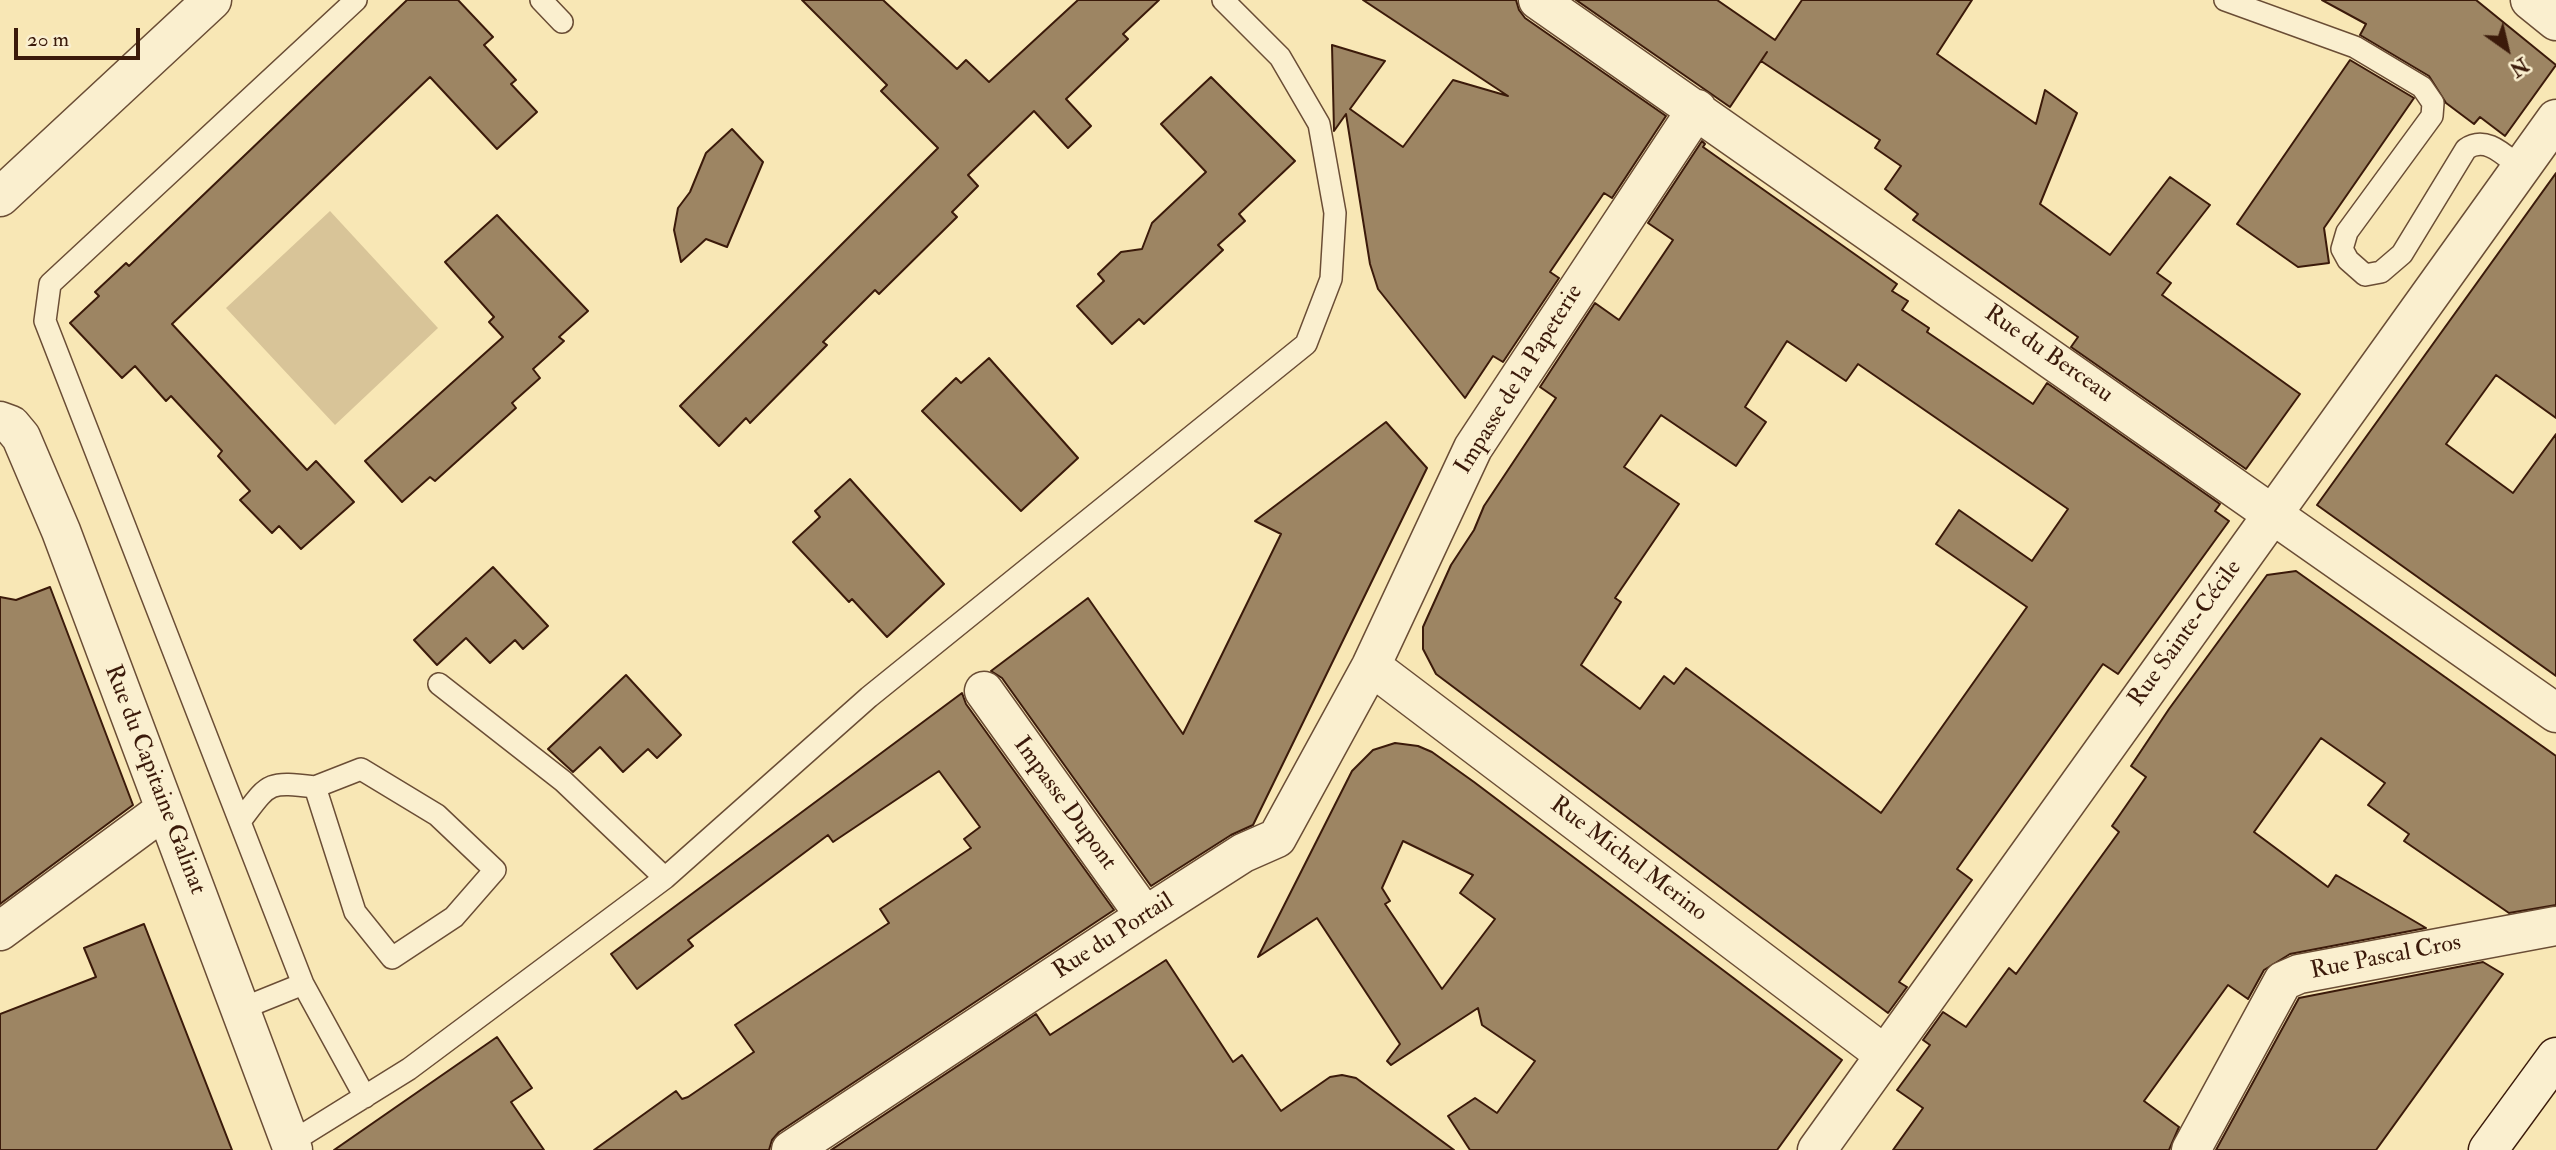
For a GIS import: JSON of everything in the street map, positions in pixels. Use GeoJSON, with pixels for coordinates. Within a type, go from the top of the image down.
{"type":"FeatureCollection","features":[{"type":"Feature","properties":{"kind":"street"},"geometry":{"type":"LineString","coordinates":[[0,197],[212,0]]}},
{"type":"Feature","properties":{"kind":"street","name":"Rue du Berceau"},"geometry":{"type":"LineString","coordinates":[[1538,0],[2556,713]]}},
{"type":"Feature","properties":{"kind":"street"},"geometry":{"type":"LineString","coordinates":[[2530,0],[2556,21]]}},
{"type":"Feature","properties":{"kind":"street","name":"Impasse de la Papeterie"},"geometry":{"type":"LineString","coordinates":[[1371,666],[1473,448],[1697,110]]}},
{"type":"Feature","properties":{"kind":"street","name":"Rue Sainte-Cécile"},"geometry":{"type":"LineString","coordinates":[[1817,1150],[2556,120]]}},
{"type":"Feature","properties":{"kind":"street","name":"Rue du Capitaine Galinat"},"geometry":{"type":"LineString","coordinates":[[0,421],[11,425],[21,437],[61,531],[291,1146]]}},
{"type":"Feature","properties":{"kind":"street","name":"Rue du Portail"},"geometry":{"type":"LineString","coordinates":[[791,1150],[1144,916],[1242,853],[1276,838],[1371,666]]}},
{"type":"Feature","properties":{"kind":"street","name":"Rue Michel Merino"},"geometry":{"type":"LineString","coordinates":[[1371,666],[1885,1055]]}},
{"type":"Feature","properties":{"kind":"street","name":"Impasse Dupont"},"geometry":{"type":"LineString","coordinates":[[984,691],[1144,916]]}},
{"type":"Feature","properties":{"kind":"street"},"geometry":{"type":"LineString","coordinates":[[0,931],[164,810]]}},
{"type":"Feature","properties":{"kind":"street","name":"Rue Pascal Cros"},"geometry":{"type":"LineString","coordinates":[[2191,1150],[2283,981],[2299,974],[2556,926]]}},
{"type":"Feature","properties":{"kind":"street"},"geometry":{"type":"LineString","coordinates":[[2488,1150],[2556,1057]]}},
{"type":"Feature","properties":{"kind":"lane"},"geometry":{"type":"LineString","coordinates":[[356,0],[50,284],[45,321],[303,984],[365,1097]]}},
{"type":"Feature","properties":{"kind":"lane"},"geometry":{"type":"LineString","coordinates":[[541,0],[562,23]]}},
{"type":"Feature","properties":{"kind":"lane"},"geometry":{"type":"LineString","coordinates":[[291,1146],[408,1069],[665,878],[869,697],[1306,344],[1331,279],[1335,213],[1319,124],[1280,57],[1223,0]]}},
{"type":"Feature","properties":{"kind":"lane"},"geometry":{"type":"LineString","coordinates":[[2225,0],[2355,47],[2422,87],[2433,103],[2432,116],[2347,232],[2342,249],[2348,260],[2365,275],[2381,272],[2402,254],[2466,149],[2475,143],[2485,143],[2521,168]]}},
{"type":"Feature","properties":{"kind":"lane"},"geometry":{"type":"LineString","coordinates":[[439,684],[563,780],[665,878]]}},
{"type":"Feature","properties":{"kind":"lane"},"geometry":{"type":"LineString","coordinates":[[241,820],[265,789],[275,784],[315,787],[361,769],[437,815],[495,870],[454,917],[392,958],[355,912],[315,787]]}},
{"type":"Feature","properties":{"kind":"lane"},"geometry":{"type":"LineString","coordinates":[[241,1009],[303,984]]}},
{"type":"Feature","properties":{"kind":"shaded area"},"geometry":{"type":"Polygon","coordinates":[[[330,211],[438,328],[335,425],[226,308],[330,211]]]}},
{"type":"Feature","properties":{"kind":"building"},"geometry":{"type":"Polygon","coordinates":[[[407,0],[458,0],[493,37],[484,45],[516,80],[511,84],[537,112],[497,149],[430,77],[172,324],[307,470],[316,461],[354,502],[301,549],[279,526],[272,533],[240,500],[250,491],[218,456],[222,451],[171,396],[166,401],[135,366],[122,378],[70,323],[99,296],[95,292],[126,263],[129,266],[407,0]]]}},
{"type":"Feature","properties":{"kind":"building"},"geometry":{"type":"Polygon","coordinates":[[[802,0],[883,0],[957,69],[966,60],[989,82],[1078,0],[1159,0],[1123,34],[1128,39],[1066,99],[1091,126],[1068,148],[1034,111],[968,175],[978,186],[952,212],[957,217],[879,294],[875,290],[823,342],[827,345],[750,423],[746,418],[719,446],[680,406],[938,148],[881,91],[887,85],[802,0]]]}},
{"type":"Feature","properties":{"kind":"building"},"geometry":{"type":"Polygon","coordinates":[[[1363,0],[1516,0],[1525,18],[1666,116],[1612,198],[1604,193],[1550,272],[1559,278],[1503,362],[1493,356],[1465,398],[1378,289],[1370,264],[1346,114],[1334,131],[1332,45],[1385,61],[1350,109],[1403,147],[1453,80],[1508,96],[1363,0]]]}},
{"type":"Feature","properties":{"kind":"building"},"geometry":{"type":"Polygon","coordinates":[[[1576,0],[1717,0],[1775,40],[1802,0],[1972,0],[1937,54],[2036,124],[2045,90],[2077,113],[2040,204],[2110,255],[2170,177],[2210,205],[2157,273],[2171,283],[2162,295],[2300,394],[2246,469],[2071,347],[2078,337],[1913,220],[1918,214],[1885,189],[1901,166],[1875,148],[1880,140],[1761,61],[1767,52],[1730,107],[1576,0]]]}},
{"type":"Feature","properties":{"kind":"building"},"geometry":{"type":"Polygon","coordinates":[[[2322,0],[2476,0],[2556,65],[2505,136],[2480,117],[2474,124],[2446,103],[2429,76],[2360,35],[2366,24],[2322,0]]]}},
{"type":"Feature","properties":{"kind":"building"},"geometry":{"type":"Polygon","coordinates":[[[2350,60],[2414,98],[2324,228],[2329,263],[2298,267],[2237,224],[2350,60]]]}},
{"type":"Feature","properties":{"kind":"building"},"geometry":{"type":"Polygon","coordinates":[[[1211,77],[1295,161],[1239,214],[1245,221],[1218,245],[1223,250],[1144,324],[1139,319],[1112,344],[1077,306],[1104,281],[1098,274],[1121,252],[1142,249],[1152,223],[1206,172],[1161,124],[1211,77]]]}},
{"type":"Feature","properties":{"kind":"building"},"geometry":{"type":"Polygon","coordinates":[[[732,129],[763,162],[727,247],[706,239],[681,262],[674,230],[678,208],[690,192],[706,153],[732,129]]]}},
{"type":"Feature","properties":{"kind":"building"},"geometry":{"type":"Polygon","coordinates":[[[1702,141],[1705,144],[1703,147],[1897,284],[1892,291],[1908,301],[1902,310],[1929,328],[1927,332],[2033,404],[2047,383],[2220,504],[2215,511],[2229,521],[2118,674],[2103,664],[1957,869],[1972,880],[1899,982],[1907,987],[1888,1013],[1436,674],[1423,649],[1423,627],[1451,565],[1474,530],[1484,506],[1556,398],[1540,387],[1595,303],[1619,320],[1673,240],[1648,223],[1702,141]],[[1787,341],[1745,407],[1766,422],[1736,466],[1661,415],[1624,467],[1679,504],[1615,598],[1621,602],[1581,665],[1640,709],[1664,676],[1674,684],[1686,668],[1881,813],[2027,607],[1936,544],[1959,510],[2032,561],[2068,509],[1858,364],[1846,381],[1787,341]]]}},
{"type":"Feature","properties":{"kind":"building"},"geometry":{"type":"Polygon","coordinates":[[[2556,173],[2556,418],[2496,375],[2446,444],[2513,493],[2556,434],[2556,676],[2317,505],[2556,173]]]}},
{"type":"Feature","properties":{"kind":"building"},"geometry":{"type":"Polygon","coordinates":[[[497,215],[588,311],[559,337],[564,341],[533,369],[540,378],[512,403],[516,408],[435,481],[430,477],[402,502],[365,461],[503,337],[489,322],[494,317],[445,262],[497,215]]]}},
{"type":"Feature","properties":{"kind":"building"},"geometry":{"type":"Polygon","coordinates":[[[989,358],[1078,458],[1021,511],[922,411],[956,378],[961,383],[989,358]]]}},
{"type":"Feature","properties":{"kind":"building"},"geometry":{"type":"Polygon","coordinates":[[[1386,422],[1427,468],[1253,825],[1231,835],[1151,886],[1002,678],[991,671],[1088,598],[1183,734],[1281,534],[1255,521],[1386,422]]]}},
{"type":"Feature","properties":{"kind":"building"},"geometry":{"type":"Polygon","coordinates":[[[850,479],[944,584],[887,637],[852,599],[849,602],[793,542],[820,517],[815,511],[850,479]]]}},
{"type":"Feature","properties":{"kind":"building"},"geometry":{"type":"Polygon","coordinates":[[[493,567],[548,626],[523,649],[515,640],[490,663],[466,638],[437,665],[414,640],[493,567]]]}},
{"type":"Feature","properties":{"kind":"building"},"geometry":{"type":"Polygon","coordinates":[[[2296,571],[2556,756],[2556,905],[2509,913],[2404,841],[2409,834],[2368,805],[2385,783],[2321,738],[2254,832],[2328,887],[2336,875],[2426,928],[2290,954],[2264,970],[2248,999],[2228,985],[2144,1101],[2179,1127],[2169,1150],[1893,1150],[1923,1108],[1897,1090],[1930,1045],[1923,1040],[1943,1012],[1966,1027],[2009,968],[2016,974],[2119,832],[2112,826],[2146,777],[2131,766],[2169,709],[2267,575],[2296,571]]]}},
{"type":"Feature","properties":{"kind":"building"},"geometry":{"type":"Polygon","coordinates":[[[50,587],[133,805],[0,904],[0,597],[16,600],[50,587]]]}},
{"type":"Feature","properties":{"kind":"building"},"geometry":{"type":"Polygon","coordinates":[[[626,675],[681,735],[657,758],[648,749],[623,772],[600,747],[573,772],[548,749],[626,675]]]}},
{"type":"Feature","properties":{"kind":"building"},"geometry":{"type":"Polygon","coordinates":[[[962,693],[966,704],[1114,910],[779,1132],[772,1140],[769,1150],[594,1150],[676,1091],[682,1099],[688,1097],[754,1052],[735,1025],[889,923],[880,909],[971,848],[964,839],[980,827],[939,771],[833,842],[828,835],[688,940],[693,946],[637,989],[611,954],[962,693]]]}},
{"type":"Feature","properties":{"kind":"building"},"geometry":{"type":"Polygon","coordinates":[[[1395,743],[1418,746],[1432,752],[1842,1060],[1777,1150],[1470,1150],[1448,1116],[1475,1098],[1497,1113],[1535,1061],[1482,1025],[1478,1008],[1391,1065],[1387,1061],[1400,1044],[1317,918],[1258,957],[1352,771],[1373,750],[1395,743]],[[1403,841],[1382,888],[1390,901],[1385,904],[1442,989],[1495,919],[1460,893],[1473,875],[1403,841]]]}},
{"type":"Feature","properties":{"kind":"building"},"geometry":{"type":"Polygon","coordinates":[[[144,924],[232,1150],[0,1150],[0,1014],[96,977],[84,948],[144,924]]]}},
{"type":"Feature","properties":{"kind":"building"},"geometry":{"type":"Polygon","coordinates":[[[1166,960],[1233,1062],[1242,1055],[1281,1111],[1330,1077],[1342,1075],[1356,1078],[1454,1150],[831,1150],[1036,1014],[1050,1035],[1166,960]]]}},
{"type":"Feature","properties":{"kind":"building"},"geometry":{"type":"Polygon","coordinates":[[[2483,962],[2503,974],[2376,1150],[2216,1150],[2299,998],[2483,962]]]}},
{"type":"Feature","properties":{"kind":"building"},"geometry":{"type":"Polygon","coordinates":[[[497,1037],[532,1088],[511,1102],[544,1150],[334,1150],[497,1037]]]}}]}
